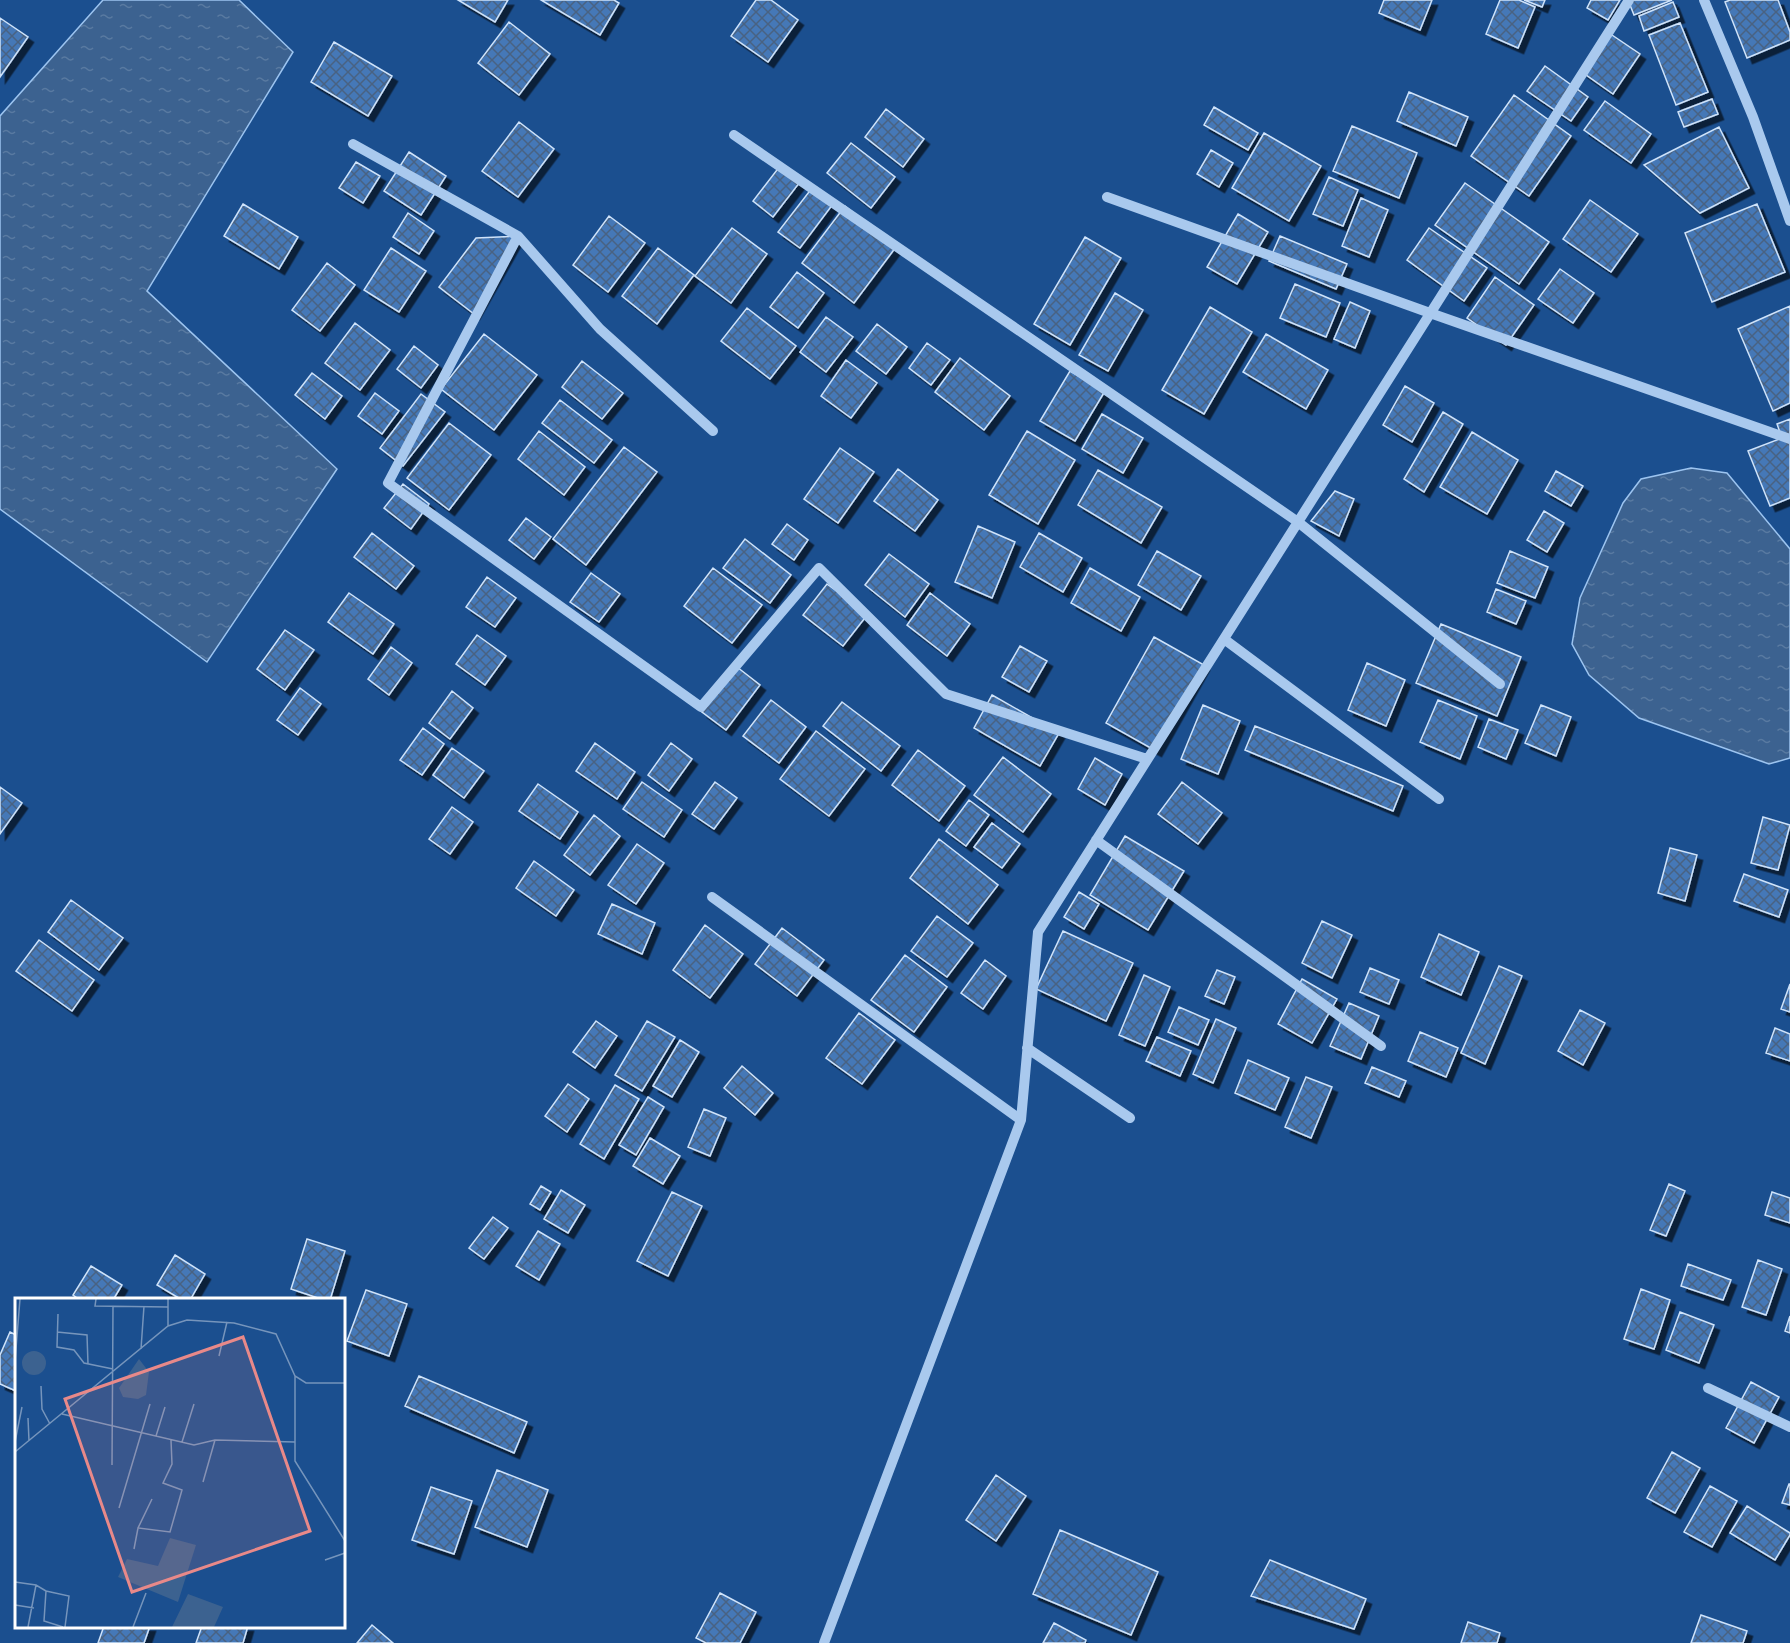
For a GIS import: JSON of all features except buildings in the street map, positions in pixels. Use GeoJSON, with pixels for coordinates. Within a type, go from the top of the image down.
{"type":"FeatureCollection","features":[{"type":"Feature","properties":{"kind":"street"},"geometry":{"type":"LineString","coordinates":[[824,1643],[1021,1120],[1038,933],[1629,0]]}},
{"type":"Feature","properties":{"kind":"street"},"geometry":{"type":"LineString","coordinates":[[1704,0],[1753,117],[1790,221]]}},
{"type":"Feature","properties":{"kind":"street"},"geometry":{"type":"LineString","coordinates":[[734,135],[1298,522],[1500,684]]}},
{"type":"Feature","properties":{"kind":"street"},"geometry":{"type":"LineString","coordinates":[[353,144],[518,236],[600,329],[713,431]]}},
{"type":"Feature","properties":{"kind":"street"},"geometry":{"type":"LineString","coordinates":[[1107,197],[1790,439]]}},
{"type":"Feature","properties":{"kind":"street"},"geometry":{"type":"LineString","coordinates":[[518,236],[388,483],[701,707],[819,568],[946,694],[1147,759]]}},
{"type":"Feature","properties":{"kind":"street"},"geometry":{"type":"LineString","coordinates":[[1224,639],[1439,799]]}},
{"type":"Feature","properties":{"kind":"street"},"geometry":{"type":"LineString","coordinates":[[1096,840],[1381,1046]]}},
{"type":"Feature","properties":{"kind":"street"},"geometry":{"type":"LineString","coordinates":[[712,897],[1021,1120]]}},
{"type":"Feature","properties":{"kind":"street"},"geometry":{"type":"LineString","coordinates":[[1028,1048],[1130,1118]]}},
{"type":"Feature","properties":{"kind":"street"},"geometry":{"type":"LineString","coordinates":[[1708,1388],[1790,1427]]}},
{"type":"Feature","properties":{"kind":"water"},"geometry":{"type":"Polygon","coordinates":[[[103,0],[239,0],[293,52],[147,291],[337,469],[207,662],[0,509],[0,116],[103,0]]]}},
{"type":"Feature","properties":{"kind":"water"},"geometry":{"type":"Polygon","coordinates":[[[1691,468],[1727,473],[1790,549],[1790,758],[1769,764],[1639,718],[1589,675],[1572,644],[1580,598],[1623,503],[1641,479],[1691,468]]]}}]}
